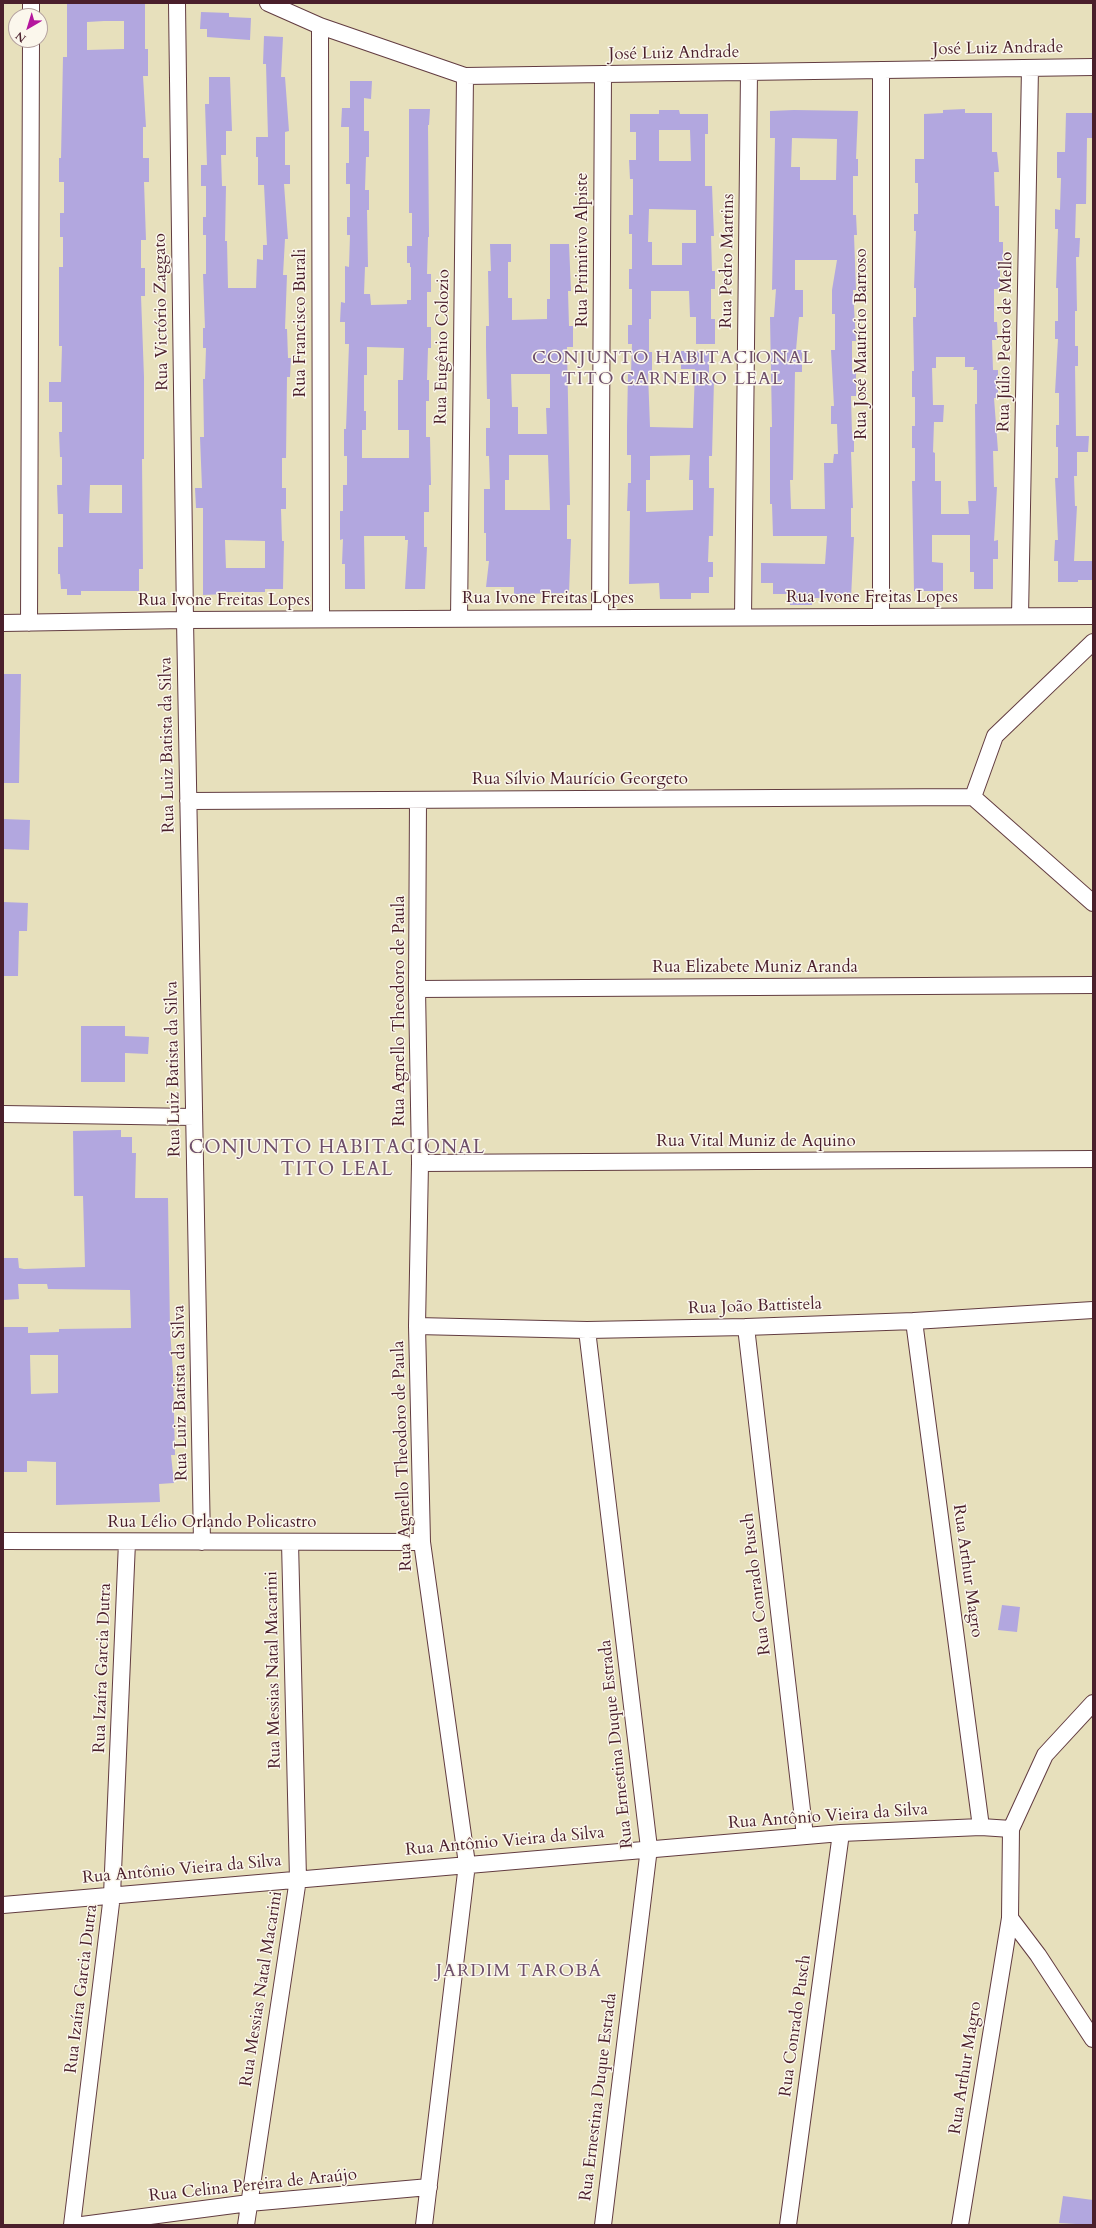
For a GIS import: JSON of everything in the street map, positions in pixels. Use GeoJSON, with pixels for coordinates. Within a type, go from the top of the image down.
{"type":"FeatureCollection","features":[{"type":"Feature","properties":{"kind":"street","name":"Rua Victório Zaggato"},"geometry":{"type":"LineString","coordinates":[[177,3],[184,620]]}},
{"type":"Feature","properties":{"kind":"street","name":"José Luiz Andrade"},"geometry":{"type":"LineString","coordinates":[[268,3],[320,26],[465,76],[1093,67]]}},
{"type":"Feature","properties":{"kind":"street","name":"Rua Francisco Burali"},"geometry":{"type":"LineString","coordinates":[[320,26],[320,619]]}},
{"type":"Feature","properties":{"kind":"street"},"geometry":{"type":"LineString","coordinates":[[29,623],[31,48]]}},
{"type":"Feature","properties":{"kind":"street","name":"Rua Júlio Pedro de Mello"},"geometry":{"type":"LineString","coordinates":[[1020,616],[1030,68]]}},
{"type":"Feature","properties":{"kind":"street","name":"Rua José Maurício Barroso"},"geometry":{"type":"LineString","coordinates":[[881,70],[881,617]]}},
{"type":"Feature","properties":{"kind":"street","name":"Rua Pedro Martins"},"geometry":{"type":"LineString","coordinates":[[743,617],[749,72]]}},
{"type":"Feature","properties":{"kind":"street","name":"Rua Primitivo Alpiste"},"geometry":{"type":"LineString","coordinates":[[600,618],[603,74]]}},
{"type":"Feature","properties":{"kind":"street","name":"Rua Eugênio Colozio"},"geometry":{"type":"LineString","coordinates":[[459,619],[465,76]]}},
{"type":"Feature","properties":{"kind":"street","name":"Rua Ivone Freitas Lopes"},"geometry":{"type":"LineString","coordinates":[[3,623],[320,619],[1093,616]]}},
{"type":"Feature","properties":{"kind":"street","name":"Rua Luiz Batista da Silva"},"geometry":{"type":"LineString","coordinates":[[184,620],[202,1542]]}},
{"type":"Feature","properties":{"kind":"street"},"geometry":{"type":"LineString","coordinates":[[1093,642],[995,736],[973,797],[1093,903]]}},
{"type":"Feature","properties":{"kind":"street","name":"Rua Sílvio Maurício Georgeto"},"geometry":{"type":"LineString","coordinates":[[188,801],[973,797]]}},
{"type":"Feature","properties":{"kind":"street","name":"Rua Agnello Theodoro de Paula"},"geometry":{"type":"LineString","coordinates":[[418,800],[417,989],[420,1163],[417,1326],[422,1542],[467,1864],[424,2225]]}},
{"type":"Feature","properties":{"kind":"street","name":"Rua Elizabete Muniz Aranda"},"geometry":{"type":"LineString","coordinates":[[417,989],[1093,985]]}},
{"type":"Feature","properties":{"kind":"street"},"geometry":{"type":"LineString","coordinates":[[3,1114],[194,1117]]}},
{"type":"Feature","properties":{"kind":"street","name":"Rua Vital Muniz de Aquino"},"geometry":{"type":"LineString","coordinates":[[420,1163],[1093,1159]]}},
{"type":"Feature","properties":{"kind":"street","name":"Rua João Battistela"},"geometry":{"type":"LineString","coordinates":[[417,1326],[587,1330],[746,1327],[914,1321],[1093,1310]]}},
{"type":"Feature","properties":{"kind":"street","name":"Rua Arthur Magro"},"geometry":{"type":"LineString","coordinates":[[914,1321],[981,1827]]}},
{"type":"Feature","properties":{"kind":"street","name":"Rua Conrado Pusch"},"geometry":{"type":"LineString","coordinates":[[746,1327],[805,1836]]}},
{"type":"Feature","properties":{"kind":"street","name":"Rua Ernestina Duque Estrada"},"geometry":{"type":"LineString","coordinates":[[587,1330],[649,1848],[603,2225]]}},
{"type":"Feature","properties":{"kind":"street","name":"Rua Lélio Orlando Policastro"},"geometry":{"type":"LineString","coordinates":[[3,1541],[422,1542]]}},
{"type":"Feature","properties":{"kind":"street","name":"Rua Izaíra Garcia Dutra"},"geometry":{"type":"LineString","coordinates":[[72,2225],[112,1895],[127,1542]]}},
{"type":"Feature","properties":{"kind":"street","name":"Rua Messias Natal Macarini"},"geometry":{"type":"LineString","coordinates":[[246,2225],[298,1879],[290,1542]]}},
{"type":"Feature","properties":{"kind":"street"},"geometry":{"type":"LineString","coordinates":[[1011,1829],[1045,1755],[1093,1704]]}},
{"type":"Feature","properties":{"kind":"street","name":"Rua Antônio Vieira da Silva"},"geometry":{"type":"LineString","coordinates":[[3,1905],[649,1848],[840,1833],[981,1827],[1011,1829]]}},
{"type":"Feature","properties":{"kind":"street","name":"Rua Arthur Magro"},"geometry":{"type":"LineString","coordinates":[[960,2225],[1010,1918],[1011,1829]]}},
{"type":"Feature","properties":{"kind":"street","name":"Rua Conrado Pusch"},"geometry":{"type":"LineString","coordinates":[[788,2225],[840,1833]]}},
{"type":"Feature","properties":{"kind":"street"},"geometry":{"type":"LineString","coordinates":[[1010,1918],[1038,1955],[1093,2039]]}},
{"type":"Feature","properties":{"kind":"street","name":"Rua Celina Pereira de Araújo"},"geometry":{"type":"LineString","coordinates":[[82,2225],[249,2203],[429,2187]]}},
{"type":"Feature","properties":{"kind":"building"},"geometry":{"type":"Polygon","coordinates":[[[67,3],[145,3],[145,49],[148,49],[148,76],[143,76],[146,127],[143,127],[143,158],[149,158],[149,182],[144,182],[146,240],[141,240],[141,268],[145,268],[145,296],[141,296],[144,377],[144,459],[142,459],[143,569],[139,569],[139,591],[81,591],[81,595],[67,595],[67,589],[61,589],[60,574],[58,574],[58,547],[63,547],[63,514],[58,514],[57,485],[62,485],[62,457],[60,457],[59,432],[62,432],[62,402],[49,402],[49,382],[61,382],[62,346],[59,346],[59,267],[63,267],[63,237],[60,237],[60,213],[64,213],[64,182],[59,182],[59,158],[61,158],[63,57],[67,57],[67,3]],[[124,21],[87,22],[87,50],[124,49],[124,21]],[[90,485],[89,513],[122,513],[122,485],[90,485]]]}},
{"type":"Feature","properties":{"kind":"building"},"geometry":{"type":"Polygon","coordinates":[[[201,12],[229,13],[229,17],[251,18],[250,40],[207,37],[207,29],[200,29],[201,12]]]}},
{"type":"Feature","properties":{"kind":"building"},"geometry":{"type":"Polygon","coordinates":[[[264,36],[283,37],[281,77],[285,77],[289,131],[285,132],[285,165],[290,165],[290,184],[284,184],[288,239],[285,239],[283,275],[287,275],[285,329],[287,329],[288,358],[291,358],[290,377],[287,377],[286,458],[282,458],[282,488],[286,488],[286,509],[281,509],[282,541],[284,541],[283,589],[265,589],[265,592],[226,592],[226,594],[203,595],[203,508],[196,508],[195,488],[202,488],[200,437],[204,437],[203,379],[205,379],[206,348],[203,348],[203,328],[205,328],[203,274],[206,274],[206,235],[203,235],[203,217],[206,217],[206,186],[201,186],[201,165],[207,165],[205,104],[209,104],[209,77],[230,77],[232,131],[226,131],[226,155],[221,155],[222,186],[226,186],[225,241],[227,241],[228,288],[256,288],[257,259],[263,260],[263,245],[267,245],[264,185],[258,185],[258,157],[256,157],[256,137],[268,137],[266,64],[263,64],[264,36]],[[225,540],[226,568],[265,568],[265,541],[225,540]]]}},
{"type":"Feature","properties":{"kind":"building"},"geometry":{"type":"Polygon","coordinates":[[[350,81],[372,81],[371,99],[364,98],[364,131],[369,131],[369,157],[366,157],[365,190],[369,190],[369,210],[367,210],[368,267],[365,267],[364,294],[370,294],[371,305],[407,304],[407,300],[411,300],[411,267],[410,263],[407,263],[407,246],[412,246],[412,213],[409,213],[409,109],[430,109],[428,125],[429,237],[427,274],[431,274],[431,292],[427,292],[427,327],[431,327],[431,348],[428,348],[427,380],[429,380],[429,401],[426,401],[426,437],[430,437],[431,485],[429,485],[429,512],[424,512],[424,547],[427,547],[425,589],[405,589],[408,540],[405,540],[405,536],[364,536],[365,589],[345,589],[345,564],[342,564],[343,539],[340,540],[340,511],[343,511],[343,485],[347,485],[347,456],[344,456],[344,429],[346,429],[349,344],[345,344],[345,322],[340,322],[341,302],[345,303],[345,266],[349,267],[350,235],[347,235],[347,217],[350,217],[350,184],[346,184],[346,163],[349,163],[349,127],[341,127],[342,108],[350,108],[350,81]],[[367,347],[367,375],[364,375],[364,411],[366,411],[366,430],[362,430],[362,458],[409,458],[409,430],[398,430],[398,380],[403,380],[404,348],[367,347]]]}},
{"type":"Feature","properties":{"kind":"building"},"geometry":{"type":"Polygon","coordinates":[[[965,109],[965,113],[992,113],[992,152],[997,152],[999,172],[994,172],[995,206],[999,206],[999,242],[1003,242],[1003,261],[1000,261],[1000,289],[994,289],[994,322],[997,322],[998,340],[992,340],[993,370],[998,370],[998,398],[994,398],[998,451],[993,451],[994,487],[997,487],[994,541],[998,540],[998,559],[993,559],[993,589],[974,589],[974,572],[970,572],[970,535],[932,535],[932,562],[943,563],[943,591],[914,591],[912,481],[915,481],[915,448],[912,448],[912,426],[915,426],[915,397],[912,397],[912,371],[914,371],[913,317],[916,317],[916,288],[914,288],[916,231],[914,231],[914,214],[918,214],[918,183],[915,183],[915,159],[924,159],[924,114],[943,113],[943,110],[965,109]],[[936,357],[936,368],[932,368],[933,405],[944,405],[943,422],[934,422],[933,452],[935,453],[935,481],[941,481],[941,514],[969,514],[968,501],[976,501],[975,404],[977,404],[977,370],[973,370],[974,367],[965,367],[965,357],[936,357]]]}},
{"type":"Feature","properties":{"kind":"building"},"geometry":{"type":"Polygon","coordinates":[[[659,110],[679,110],[680,114],[708,114],[708,134],[705,134],[705,186],[712,186],[714,236],[711,236],[712,271],[715,271],[715,289],[711,289],[711,319],[715,319],[715,344],[696,344],[696,317],[690,317],[689,291],[651,291],[651,319],[649,319],[649,352],[652,352],[652,373],[648,373],[650,427],[693,428],[695,369],[681,369],[681,351],[709,351],[709,380],[714,380],[712,456],[709,456],[709,488],[714,488],[713,536],[709,536],[708,562],[713,562],[713,577],[709,577],[709,593],[691,593],[691,599],[660,599],[659,583],[629,584],[630,511],[627,511],[628,483],[631,483],[631,455],[627,455],[627,426],[628,373],[631,373],[632,344],[628,344],[628,325],[632,325],[632,289],[629,289],[629,269],[632,269],[632,234],[629,234],[629,215],[633,215],[633,179],[630,179],[629,160],[636,160],[636,132],[630,132],[630,114],[659,114],[659,110]],[[659,130],[659,161],[691,161],[690,130],[659,130]],[[649,209],[648,242],[652,242],[652,265],[682,265],[682,243],[696,243],[696,210],[649,209]],[[690,455],[650,456],[650,480],[646,480],[646,512],[693,510],[693,480],[689,480],[690,455]]]}},
{"type":"Feature","properties":{"kind":"building"},"geometry":{"type":"Polygon","coordinates":[[[770,111],[858,111],[856,159],[858,159],[858,176],[853,176],[853,215],[856,215],[857,235],[854,235],[856,290],[853,290],[856,341],[852,341],[852,371],[856,371],[856,396],[851,396],[854,452],[851,452],[853,508],[851,508],[851,537],[854,537],[851,598],[812,598],[812,605],[790,605],[790,594],[773,594],[773,583],[761,583],[761,563],[825,564],[827,536],[773,536],[772,504],[770,504],[770,427],[772,427],[770,317],[774,317],[776,289],[772,290],[775,138],[770,138],[770,111]],[[792,138],[791,167],[800,167],[800,180],[836,180],[837,139],[792,138]],[[795,260],[795,290],[803,290],[803,317],[799,317],[796,350],[802,350],[802,372],[795,372],[793,480],[790,480],[791,509],[825,509],[824,463],[833,463],[834,454],[838,454],[837,424],[831,424],[831,406],[834,406],[831,350],[835,350],[835,314],[832,314],[832,290],[837,260],[795,260]]]}},
{"type":"Feature","properties":{"kind":"building"},"geometry":{"type":"Polygon","coordinates":[[[1066,113],[1093,113],[1093,138],[1087,138],[1086,204],[1076,204],[1075,238],[1080,238],[1079,257],[1076,257],[1077,311],[1075,311],[1075,346],[1078,346],[1078,366],[1075,366],[1076,436],[1089,436],[1088,452],[1077,452],[1077,476],[1074,476],[1075,506],[1077,506],[1074,561],[1093,561],[1093,580],[1078,580],[1078,582],[1058,582],[1058,561],[1054,561],[1055,540],[1058,540],[1055,478],[1058,478],[1056,425],[1059,425],[1059,393],[1055,393],[1058,339],[1055,339],[1055,321],[1058,321],[1058,288],[1056,288],[1058,229],[1055,229],[1055,209],[1060,210],[1061,178],[1057,178],[1057,152],[1065,152],[1066,113]]]}},
{"type":"Feature","properties":{"kind":"building"},"geometry":{"type":"Polygon","coordinates":[[[490,244],[511,244],[511,262],[508,262],[508,298],[512,298],[512,320],[547,319],[547,299],[550,299],[550,244],[569,244],[571,291],[568,291],[569,326],[573,326],[573,347],[567,347],[570,505],[567,505],[567,539],[571,539],[569,593],[514,594],[514,587],[486,587],[489,561],[486,561],[486,533],[484,533],[484,489],[490,489],[489,456],[486,456],[486,428],[490,428],[490,399],[487,399],[486,326],[489,326],[488,271],[491,271],[490,244]],[[511,374],[512,407],[518,407],[518,434],[547,434],[546,408],[550,408],[550,374],[511,374]],[[509,455],[509,480],[505,480],[505,510],[550,510],[548,455],[509,455]]]}},
{"type":"Feature","properties":{"kind":"building"},"geometry":{"type":"Polygon","coordinates":[[[3,674],[21,674],[19,783],[3,783],[3,674]]]}},
{"type":"Feature","properties":{"kind":"building"},"geometry":{"type":"Polygon","coordinates":[[[3,819],[30,820],[29,850],[3,849],[3,819]]]}},
{"type":"Feature","properties":{"kind":"building"},"geometry":{"type":"Polygon","coordinates":[[[3,902],[28,903],[27,931],[19,931],[18,976],[3,976],[3,902]]]}},
{"type":"Feature","properties":{"kind":"building"},"geometry":{"type":"Polygon","coordinates":[[[81,1026],[125,1026],[125,1036],[149,1037],[148,1054],[125,1053],[125,1082],[81,1082],[81,1026]]]}},
{"type":"Feature","properties":{"kind":"building"},"geometry":{"type":"Polygon","coordinates":[[[121,1130],[121,1137],[132,1137],[132,1153],[136,1153],[135,1198],[168,1198],[170,1329],[173,1372],[175,1455],[171,1455],[174,1483],[159,1484],[160,1502],[56,1505],[56,1462],[27,1461],[27,1472],[3,1472],[3,1327],[28,1327],[28,1333],[59,1332],[59,1329],[131,1328],[130,1290],[48,1289],[47,1284],[18,1284],[19,1299],[3,1300],[3,1258],[18,1258],[19,1268],[24,1269],[85,1267],[83,1196],[74,1196],[73,1131],[121,1130]],[[30,1355],[31,1394],[58,1393],[58,1355],[30,1355]]]}},
{"type":"Feature","properties":{"kind":"building"},"geometry":{"type":"Polygon","coordinates":[[[1002,1605],[1020,1607],[1017,1632],[998,1630],[1002,1605]]]}},
{"type":"Feature","properties":{"kind":"building"},"geometry":{"type":"Polygon","coordinates":[[[1063,2196],[1093,2200],[1093,2225],[1059,2223],[1063,2196]]]}},
{"type":"Feature","properties":{"kind":"district","name":"CONJUNTO HABITACIONAL TITO CARNEIRO LEAL"},"geometry":{"type":"Point","coordinates":[673,369]}},
{"type":"Feature","properties":{"kind":"district","name":"CONJUNTO HABITACIONAL TITO LEAL"},"geometry":{"type":"Point","coordinates":[337,1160]}},
{"type":"Feature","properties":{"kind":"district","name":"JARDIM TAROBÁ"},"geometry":{"type":"Point","coordinates":[519,1972]}}]}
